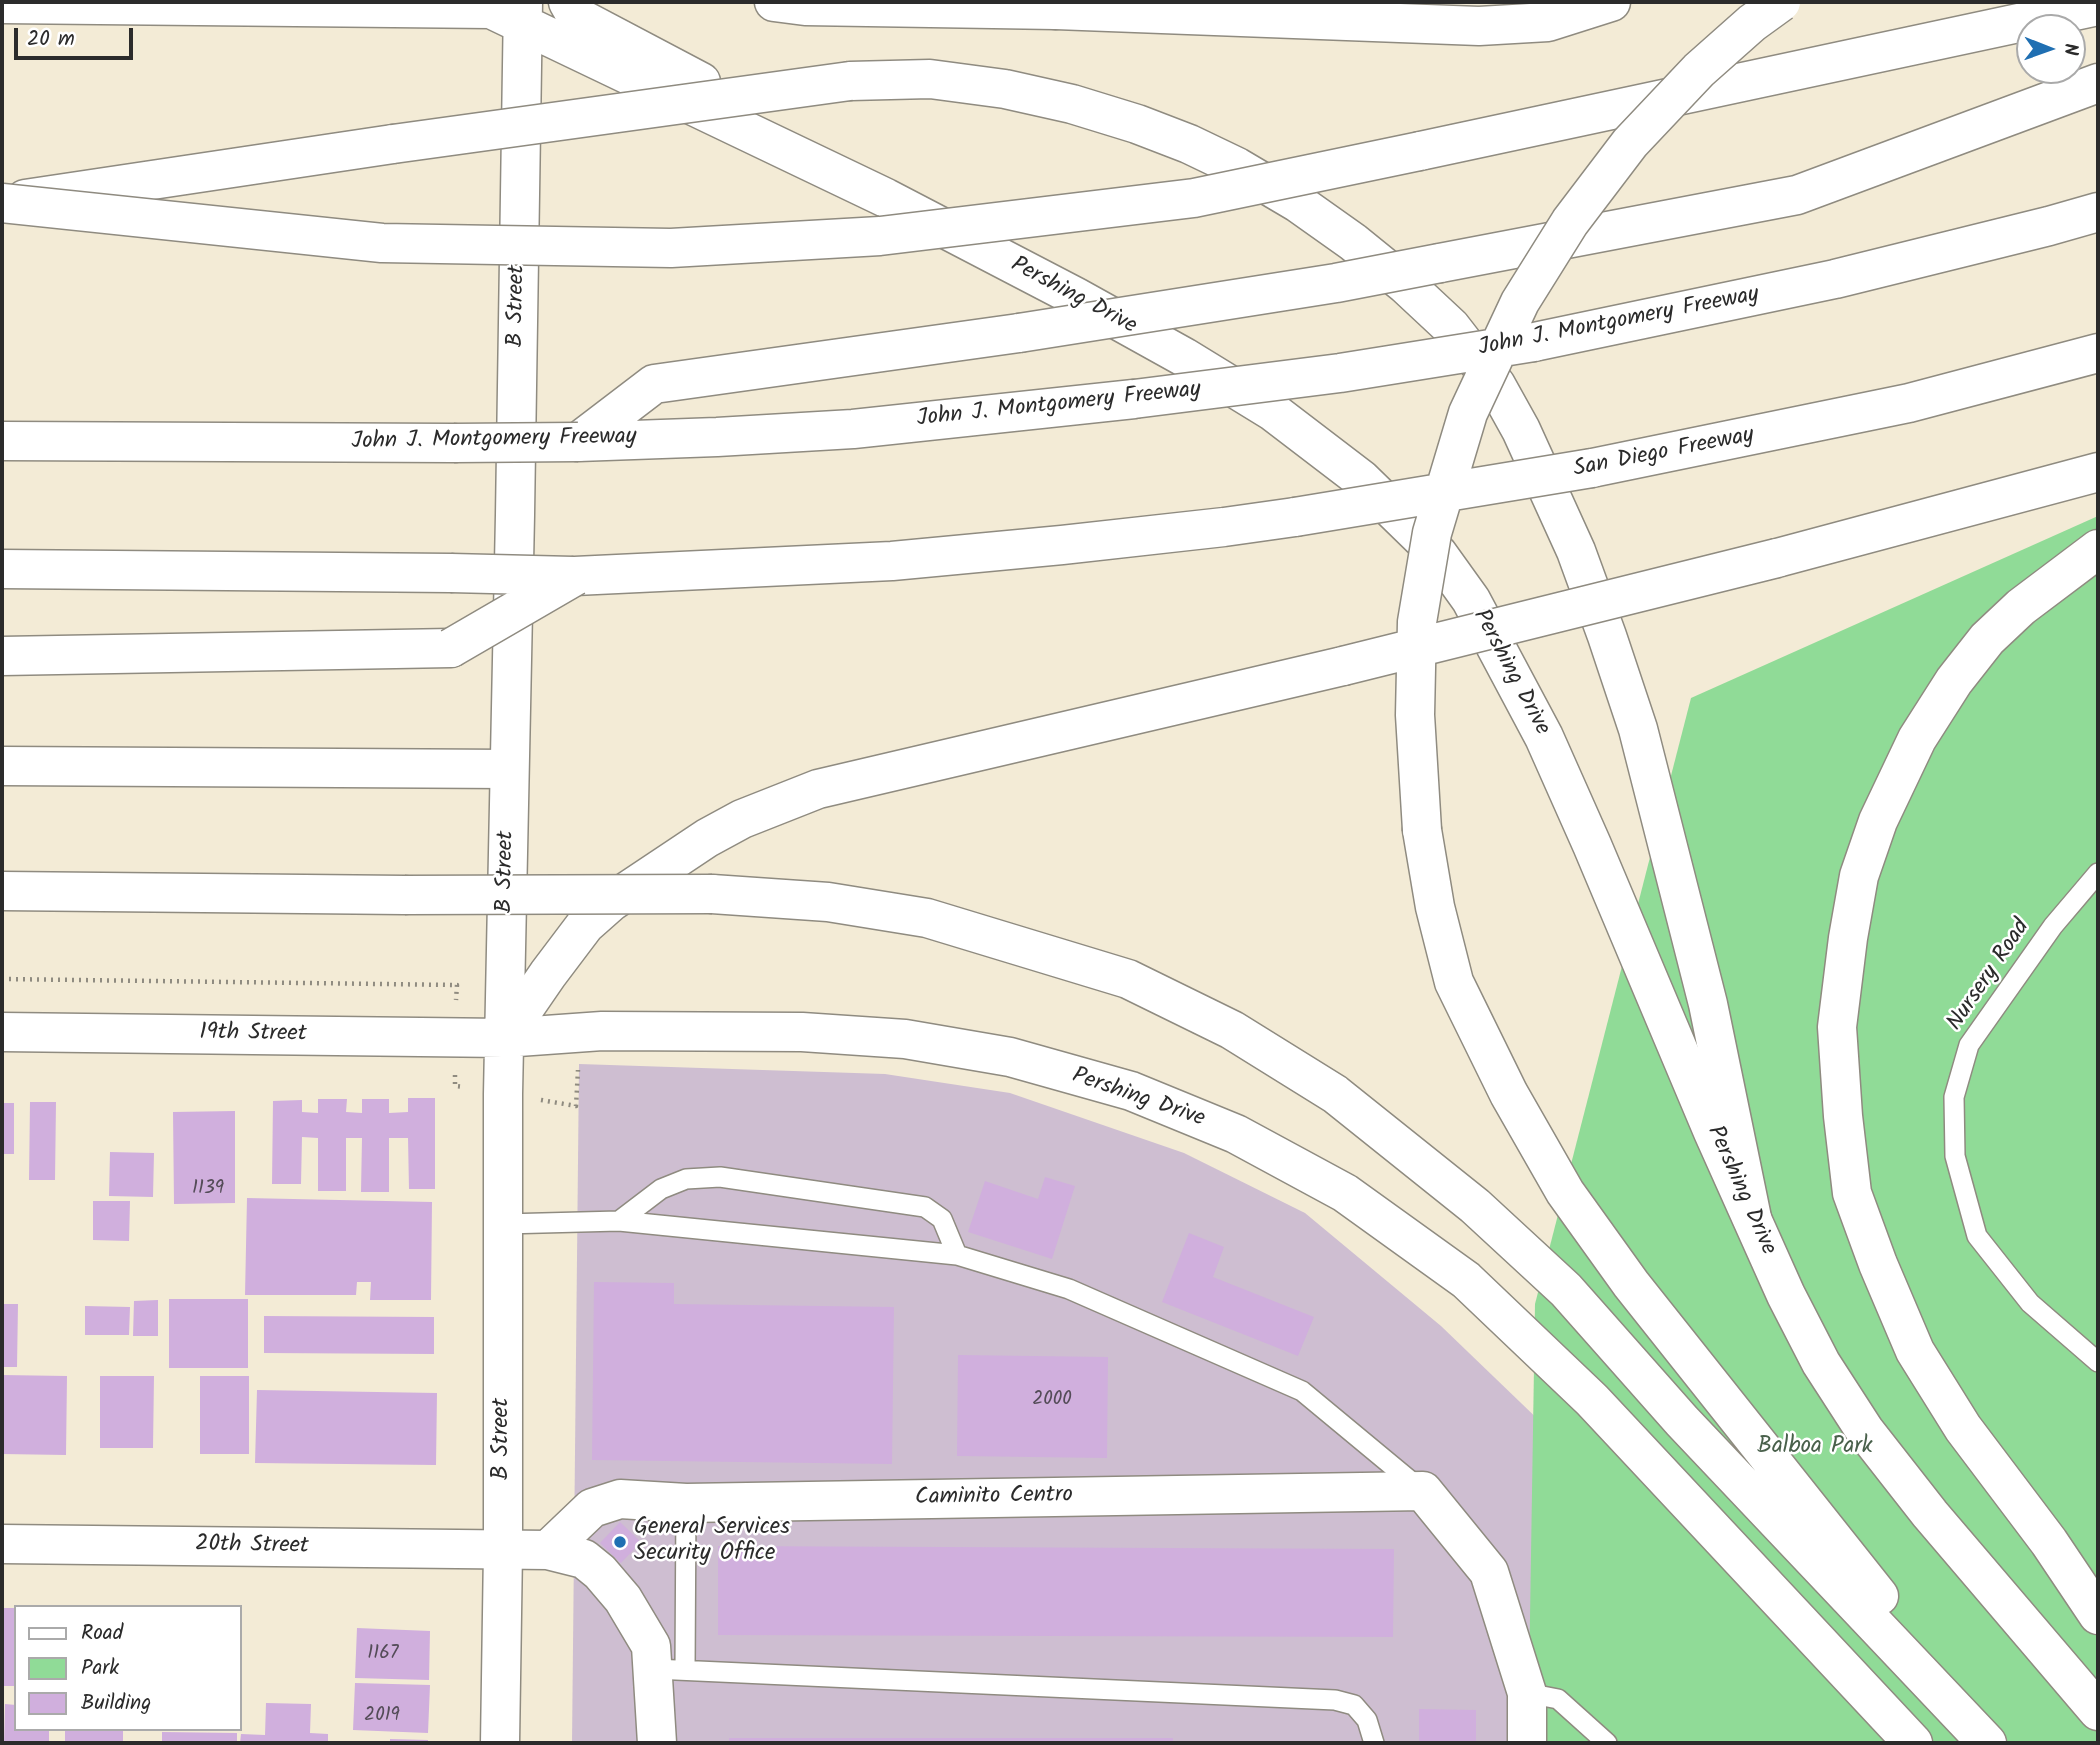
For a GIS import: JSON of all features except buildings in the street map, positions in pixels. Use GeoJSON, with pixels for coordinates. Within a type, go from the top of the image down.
{"type":"FeatureCollection","features":[{"type":"Feature","properties":{"kind":"main road"},"geometry":{"type":"LineString","coordinates":[[568,2],[576,16],[818,142],[886,198]]}},
{"type":"Feature","properties":{"kind":"main road"},"geometry":{"type":"LineString","coordinates":[[774,2],[805,6],[991,5],[1056,10],[1479,26],[1548,22],[1611,2]]}},
{"type":"Feature","properties":{"kind":"main road"},"geometry":{"type":"LineString","coordinates":[[1056,10],[1136,2]]}},
{"type":"Feature","properties":{"kind":"main road"},"geometry":{"type":"LineString","coordinates":[[1781,2],[1752,23],[1699,70],[1630,143],[1570,222],[1520,302],[1468,413],[1432,533],[1417,622],[1415,715],[1422,830],[1435,907],[1454,982],[1509,1094],[1565,1192],[1630,1284],[2000,1743]]}},
{"type":"Feature","properties":{"kind":"main road","name":"Pershing Drive"},"geometry":{"type":"LineString","coordinates":[[2,4],[491,9],[523,12],[1088,303],[1272,411],[1361,479],[1438,554],[1471,600],[1544,737],[1713,1132],[1786,1295],[1821,1363],[1865,1431],[1930,1514],[2098,1711]]}},
{"type":"Feature","properties":{"kind":"main road"},"geometry":{"type":"LineString","coordinates":[[2,203],[382,243],[671,248],[880,236],[1194,198],[2098,6]]}},
{"type":"Feature","properties":{"kind":"main road","name":"B Street"},"geometry":{"type":"LineString","coordinates":[[500,1743],[504,1038],[523,12]]}},
{"type":"Feature","properties":{"kind":"main road"},"geometry":{"type":"LineString","coordinates":[[2,203],[393,144],[850,81],[930,79],[1005,89],[1072,104],[1136,124],[1189,144],[1237,167],[1298,203],[1353,242],[1406,285],[1451,327],[1496,385],[1521,430],[1576,551],[1637,729],[1708,1004],[1752,1218]]}},
{"type":"Feature","properties":{"kind":"main road"},"geometry":{"type":"LineString","coordinates":[[578,442],[654,384],[1019,333],[1336,283],[1797,195],[2098,83]]}},
{"type":"Feature","properties":{"kind":"main road","name":"John J. Montgomery Freeway"},"geometry":{"type":"LineString","coordinates":[[2,441],[453,443],[717,437],[853,429],[1134,399],[1340,373],[1534,342],[1835,279],[2098,212]]}},
{"type":"Feature","properties":{"kind":"main road","name":"San Diego Freeway"},"geometry":{"type":"LineString","coordinates":[[575,576],[892,561],[1224,527],[1295,517],[1592,468],[1909,403],[2098,353]]}},
{"type":"Feature","properties":{"kind":"main road"},"geometry":{"type":"LineString","coordinates":[[504,1038],[585,925],[622,895],[707,838],[742,819],[818,789],[1343,666],[1777,558],[2098,472]]}},
{"type":"Feature","properties":{"kind":"main road"},"geometry":{"type":"LineString","coordinates":[[2098,549],[2021,607],[1987,639],[1954,681],[1917,739],[1878,821],[1859,876],[1847,938],[1837,1027],[1852,1193],[1878,1264],[1915,1351],[1963,1428],[2049,1542],[2098,1615]]}},
{"type":"Feature","properties":{"kind":"main road"},"geometry":{"type":"LineString","coordinates":[[2,569],[575,576]]}},
{"type":"Feature","properties":{"kind":"main road"},"geometry":{"type":"LineString","coordinates":[[2,656],[451,648],[575,576]]}},
{"type":"Feature","properties":{"kind":"main road"},"geometry":{"type":"LineString","coordinates":[[2,766],[509,769]]}},
{"type":"Feature","properties":{"kind":"main road"},"geometry":{"type":"LineString","coordinates":[[2,891],[405,895],[712,894],[828,902],[927,918],[1128,979],[1231,1030],[1335,1094],[1475,1206],[1566,1290],[1682,1421],[1987,1743]]}},
{"type":"Feature","properties":{"kind":"main road","name":"Pershing Drive"},"geometry":{"type":"LineString","coordinates":[[504,1038],[602,1031],[802,1032],[905,1039],[1010,1057],[1118,1087],[1236,1134],[1345,1193],[1466,1280],[1592,1400],[1913,1743]]}},
{"type":"Feature","properties":{"kind":"main road","name":"19th Street"},"geometry":{"type":"LineString","coordinates":[[2,1032],[504,1038]]}},
{"type":"Feature","properties":{"kind":"main road"},"geometry":{"type":"LineString","coordinates":[[1423,1491],[1489,1572],[1527,1693],[1527,1743]]}},
{"type":"Feature","properties":{"kind":"main road","name":"Caminito Centro"},"geometry":{"type":"LineString","coordinates":[[548,1550],[592,1508],[620,1499],[687,1503],[1423,1491]]}},
{"type":"Feature","properties":{"kind":"main road","name":"20th Street"},"geometry":{"type":"LineString","coordinates":[[2,1544],[548,1550]]}},
{"type":"Feature","properties":{"kind":"main road"},"geometry":{"type":"LineString","coordinates":[[548,1550],[584,1559],[600,1572],[623,1599],[669,1670],[657,1743]]}},
{"type":"Feature","properties":{"kind":"lane","name":"Nursery Road"},"geometry":{"type":"LineString","coordinates":[[2098,873],[2053,926],[1969,1045],[1954,1097],[1955,1156],[1977,1236],[2030,1303],[2098,1362]]}},
{"type":"Feature","properties":{"kind":"lane"},"geometry":{"type":"LineString","coordinates":[[619,1221],[662,1189],[685,1179],[720,1177],[925,1207],[942,1219],[957,1255]]}},
{"type":"Feature","properties":{"kind":"lane"},"geometry":{"type":"LineString","coordinates":[[504,1224],[619,1221],[957,1255],[1069,1289],[1302,1391],[1423,1491]]}},
{"type":"Feature","properties":{"kind":"lane"},"geometry":{"type":"LineString","coordinates":[[687,1503],[669,1670],[1335,1700],[1354,1705],[1367,1720],[1374,1743]]}},
{"type":"Feature","properties":{"kind":"lane"},"geometry":{"type":"LineString","coordinates":[[1527,1693],[1558,1699],[1607,1743]]}},
{"type":"Feature","properties":{"kind":"path"},"geometry":{"type":"LineString","coordinates":[[2,979],[457,985]]}},
{"type":"Feature","properties":{"kind":"path"},"geometry":{"type":"LineString","coordinates":[[576,1106],[579,1060]]}},
{"type":"Feature","properties":{"kind":"shaded area"},"geometry":{"type":"Polygon","coordinates":[[[579,1064],[885,1074],[1010,1093],[1184,1153],[1305,1213],[1441,1326],[1600,1479],[1673,1743],[572,1743],[579,1064]]]}},
{"type":"Feature","properties":{"kind":"green space","name":"Balboa Park"},"geometry":{"type":"Polygon","coordinates":[[[2098,516],[2098,1743],[1528,1743],[1535,1304],[1691,698],[2098,516]]]}},
{"type":"Feature","properties":{"kind":"place","name":"General Services Security Office"},"geometry":{"type":"Point","coordinates":[620,1542]}}]}
